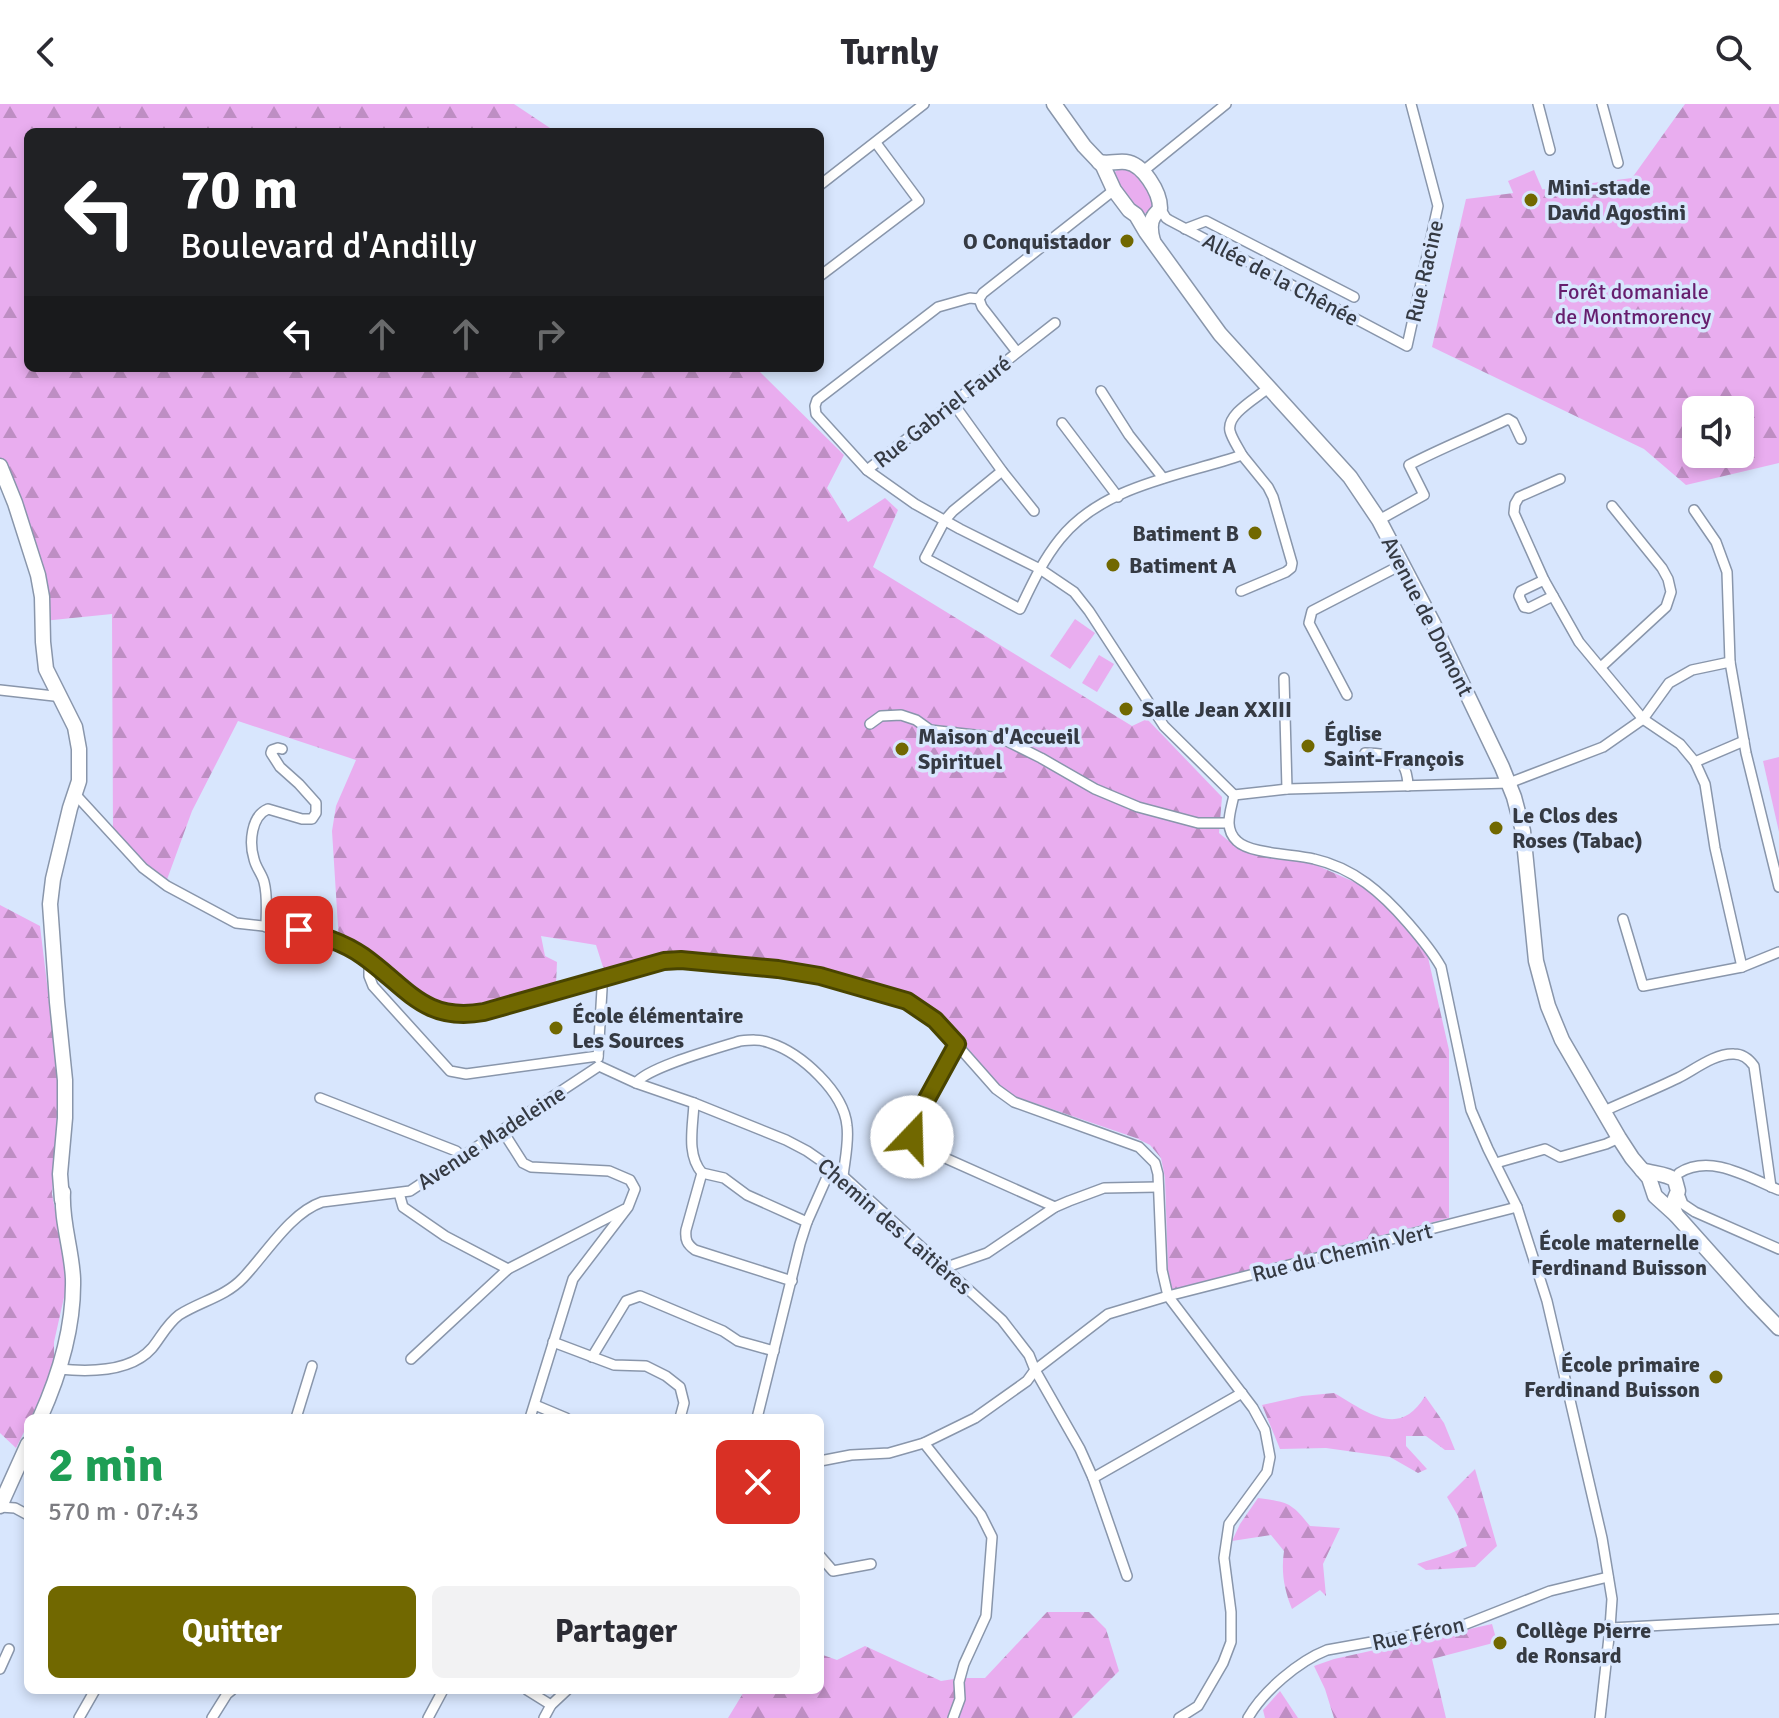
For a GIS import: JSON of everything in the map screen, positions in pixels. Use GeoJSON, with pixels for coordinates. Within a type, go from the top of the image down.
{"type":"FeatureCollection","features":[{"type":"Feature","properties":{"kind":"main road","name":"Avenue de Domont"},"geometry":{"type":"LineString","coordinates":[[1054,104],[1099,162],[1129,210],[1136,215],[1220,334],[1350,477],[1379,520],[1509,783],[1523,831],[1535,952],[1542,990],[1554,1023],[1619,1138],[1652,1186],[1657,1178],[1672,1185]]}},
{"type":"Feature","properties":{"kind":"main road"},"geometry":{"type":"LineString","coordinates":[[1099,162],[1131,164],[1142,172],[1157,193],[1158,214],[1151,227],[1154,242]]}},
{"type":"Feature","properties":{"kind":"main road"},"geometry":{"type":"LineString","coordinates":[[1111,184],[1110,170],[1117,163]]}},
{"type":"Feature","properties":{"kind":"main road"},"geometry":{"type":"LineString","coordinates":[[1136,215],[1144,218],[1158,214]]}},
{"type":"Feature","properties":{"kind":"main road"},"geometry":{"type":"LineString","coordinates":[[0,466],[38,575],[42,597],[44,659],[49,677],[71,719],[80,762],[79,781],[53,879],[50,904],[65,1080],[60,1174],[72,1292],[63,1329],[60,1363],[42,1414]]}},
{"type":"Feature","properties":{"kind":"main road"},"geometry":{"type":"LineString","coordinates":[[55,962],[68,1065],[69,1119],[62,1200]]}},
{"type":"Feature","properties":{"kind":"main road"},"geometry":{"type":"LineString","coordinates":[[1642,1169],[1672,1185],[1672,1205],[1676,1215],[1779,1328]]}},
{"type":"Feature","properties":{"kind":"main road"},"geometry":{"type":"LineString","coordinates":[[0,1507],[24,1453]]}},
{"type":"Feature","properties":{"kind":"street"},"geometry":{"type":"LineString","coordinates":[[824,182],[924,104]]}},
{"type":"Feature","properties":{"kind":"street"},"geometry":{"type":"LineString","coordinates":[[1142,172],[1226,104]]}},
{"type":"Feature","properties":{"kind":"street","name":"Rue Racine"},"geometry":{"type":"LineString","coordinates":[[1407,346],[1438,206],[1411,104]]}},
{"type":"Feature","properties":{"kind":"street"},"geometry":{"type":"LineString","coordinates":[[1538,104],[1550,150]]}},
{"type":"Feature","properties":{"kind":"street"},"geometry":{"type":"LineString","coordinates":[[1602,104],[1618,163]]}},
{"type":"Feature","properties":{"kind":"street"},"geometry":{"type":"LineString","coordinates":[[824,273],[919,201],[876,143]]}},
{"type":"Feature","properties":{"kind":"street"},"geometry":{"type":"LineString","coordinates":[[1111,184],[979,299],[970,298],[938,307],[817,400],[816,414],[867,470],[915,504],[1040,569],[1074,592],[1164,726],[1234,795]]}},
{"type":"Feature","properties":{"kind":"street","name":"Allée de la Chênée"},"geometry":{"type":"LineString","coordinates":[[1158,214],[1407,346]]}},
{"type":"Feature","properties":{"kind":"street"},"geometry":{"type":"LineString","coordinates":[[1185,229],[1206,221],[1354,297]]}},
{"type":"Feature","properties":{"kind":"street","name":"Rue Gabriel Fauré"},"geometry":{"type":"LineString","coordinates":[[979,299],[1017,352]]}},
{"type":"Feature","properties":{"kind":"street","name":"Rue Gabriel Fauré"},"geometry":{"type":"LineString","coordinates":[[867,470],[1055,323]]}},
{"type":"Feature","properties":{"kind":"street"},"geometry":{"type":"LineString","coordinates":[[1241,591],[1286,572],[1292,563],[1273,497],[1242,455],[1231,432],[1230,421],[1236,413],[1268,388]]}},
{"type":"Feature","properties":{"kind":"street"},"geometry":{"type":"LineString","coordinates":[[1101,391],[1129,435],[1163,478]]}},
{"type":"Feature","properties":{"kind":"street"},"geometry":{"type":"LineString","coordinates":[[953,403],[1034,511]]}},
{"type":"Feature","properties":{"kind":"street"},"geometry":{"type":"LineString","coordinates":[[1379,520],[1424,495],[1409,465],[1508,419],[1513,422],[1521,439]]}},
{"type":"Feature","properties":{"kind":"street"},"geometry":{"type":"LineString","coordinates":[[1062,423],[1118,497]]}},
{"type":"Feature","properties":{"kind":"street"},"geometry":{"type":"LineString","coordinates":[[1002,471],[945,520],[925,558],[1020,609],[1040,569],[1061,538],[1085,514],[1163,478],[1242,455]]}},
{"type":"Feature","properties":{"kind":"street"},"geometry":{"type":"LineString","coordinates":[[1560,479],[1519,497],[1514,513],[1544,580],[1579,642],[1643,719],[1680,744],[1695,762],[1705,784],[1715,848],[1742,967]]}},
{"type":"Feature","properties":{"kind":"street"},"geometry":{"type":"LineString","coordinates":[[1601,667],[1666,607],[1671,592],[1662,568],[1612,506]]}},
{"type":"Feature","properties":{"kind":"street"},"geometry":{"type":"LineString","coordinates":[[1694,510],[1716,542],[1727,572],[1730,662],[1744,741],[1779,887]]}},
{"type":"Feature","properties":{"kind":"street"},"geometry":{"type":"LineString","coordinates":[[1347,695],[1309,623],[1312,611],[1403,564]]}},
{"type":"Feature","properties":{"kind":"street"},"geometry":{"type":"LineString","coordinates":[[1544,580],[1521,591],[1519,596],[1524,607],[1529,608],[1553,596]]}},
{"type":"Feature","properties":{"kind":"street"},"geometry":{"type":"LineString","coordinates":[[1234,795],[1287,789],[1509,783],[1603,747],[1643,719],[1669,683],[1692,670],[1730,662]]}},
{"type":"Feature","properties":{"kind":"street"},"geometry":{"type":"LineString","coordinates":[[1284,678],[1287,789]]}},
{"type":"Feature","properties":{"kind":"street"},"geometry":{"type":"LineString","coordinates":[[0,690],[58,695]]}},
{"type":"Feature","properties":{"kind":"street"},"geometry":{"type":"LineString","coordinates":[[870,724],[881,716],[901,715],[916,720],[930,730],[1001,738],[1095,789],[1138,807],[1198,823],[1228,823]]}},
{"type":"Feature","properties":{"kind":"street"},"geometry":{"type":"LineString","coordinates":[[1695,762],[1744,741]]}},
{"type":"Feature","properties":{"kind":"street"},"geometry":{"type":"LineString","coordinates":[[266,927],[264,879],[254,862],[252,850],[255,821],[261,812],[268,809],[302,819],[312,819],[316,813],[316,803],[274,760],[272,750],[282,749]]}},
{"type":"Feature","properties":{"kind":"street"},"geometry":{"type":"LineString","coordinates":[[1365,753],[1382,753],[1404,764],[1408,786]]}},
{"type":"Feature","properties":{"kind":"street"},"geometry":{"type":"LineString","coordinates":[[76,795],[143,868],[167,886],[236,923],[299,930],[330,938],[369,961],[435,1010],[468,1015],[484,1012],[664,961],[778,969],[820,976],[907,1001],[935,1020],[996,1089],[1014,1102],[1139,1147],[1155,1163],[1162,1270],[1168,1296],[1253,1408],[1265,1430],[1270,1457],[1267,1472],[1229,1524],[1224,1558],[1231,1612],[1231,1642],[1223,1663],[1198,1706],[1179,1718]]}},
{"type":"Feature","properties":{"kind":"street"},"geometry":{"type":"LineString","coordinates":[[1234,795],[1228,823],[1230,832],[1244,847],[1316,859],[1359,877],[1389,901],[1432,951],[1441,967],[1471,1110],[1517,1207],[1547,1301],[1590,1479],[1612,1599],[1600,1718]]}},
{"type":"Feature","properties":{"kind":"street"},"geometry":{"type":"LineString","coordinates":[[1623,919],[1643,986],[1742,967],[1779,952]]}},
{"type":"Feature","properties":{"kind":"street"},"geometry":{"type":"LineString","coordinates":[[369,961],[373,986],[450,1071],[466,1074],[598,1061],[601,978]]}},
{"type":"Feature","properties":{"kind":"street"},"geometry":{"type":"LineString","coordinates":[[636,1083],[641,1077],[665,1067],[740,1041],[768,1041],[794,1053],[840,1100],[847,1124],[843,1176]]}},
{"type":"Feature","properties":{"kind":"street"},"geometry":{"type":"LineString","coordinates":[[957,1044],[912,1129],[916,1145],[1055,1207]]}},
{"type":"Feature","properties":{"kind":"street"},"geometry":{"type":"LineString","coordinates":[[1604,1111],[1721,1056],[1740,1054],[1754,1066],[1775,1189]]}},
{"type":"Feature","properties":{"kind":"street","name":"Chemin des Laitières"},"geometry":{"type":"LineString","coordinates":[[598,1061],[636,1083],[694,1103],[807,1151],[843,1176],[1002,1320],[1029,1355],[1080,1449],[1127,1576]]}},
{"type":"Feature","properties":{"kind":"street","name":"Avenue Madeleine"},"geometry":{"type":"LineString","coordinates":[[60,1363],[109,1369],[122,1367],[140,1358],[180,1315],[234,1287],[295,1219],[312,1205],[410,1191],[598,1061]]}},
{"type":"Feature","properties":{"kind":"street"},"geometry":{"type":"LineString","coordinates":[[320,1098],[462,1156]]}},
{"type":"Feature","properties":{"kind":"street"},"geometry":{"type":"LineString","coordinates":[[694,1103],[691,1146],[695,1165],[702,1173],[724,1178],[747,1195],[807,1222]]}},
{"type":"Feature","properties":{"kind":"street"},"geometry":{"type":"LineString","coordinates":[[502,1130],[523,1163],[531,1167],[609,1171],[630,1180],[635,1189],[628,1207],[573,1279],[532,1414]]}},
{"type":"Feature","properties":{"kind":"street"},"geometry":{"type":"LineString","coordinates":[[1496,1163],[1545,1149],[1560,1157],[1619,1138]]}},
{"type":"Feature","properties":{"kind":"street"},"geometry":{"type":"LineString","coordinates":[[1775,1189],[1708,1164],[1688,1168],[1672,1185],[1683,1204],[1695,1212],[1779,1249]]}},
{"type":"Feature","properties":{"kind":"street"},"geometry":{"type":"LineString","coordinates":[[758,1414],[800,1244],[831,1168]]}},
{"type":"Feature","properties":{"kind":"street"},"geometry":{"type":"LineString","coordinates":[[702,1173],[685,1239],[688,1245],[695,1250],[792,1281]]}},
{"type":"Feature","properties":{"kind":"street"},"geometry":{"type":"LineString","coordinates":[[944,1268],[987,1253],[1055,1207],[1104,1188],[1158,1187]]}},
{"type":"Feature","properties":{"kind":"street"},"geometry":{"type":"LineString","coordinates":[[399,1193],[403,1207],[508,1269]]}},
{"type":"Feature","properties":{"kind":"street"},"geometry":{"type":"LineString","coordinates":[[411,1359],[508,1269],[628,1207]]}},
{"type":"Feature","properties":{"kind":"street","name":"Rue du Chemin Vert"},"geometry":{"type":"LineString","coordinates":[[824,1460],[889,1453],[924,1443],[975,1418],[1027,1381],[1035,1370],[1108,1314],[1517,1207]]}},
{"type":"Feature","properties":{"kind":"street"},"geometry":{"type":"LineString","coordinates":[[592,1357],[626,1301],[640,1296],[723,1331],[738,1341],[774,1351]]}},
{"type":"Feature","properties":{"kind":"street"},"geometry":{"type":"LineString","coordinates":[[553,1342],[614,1365],[646,1366],[666,1376],[680,1387],[684,1403],[681,1414]]}},
{"type":"Feature","properties":{"kind":"street"},"geometry":{"type":"LineString","coordinates":[[297,1414],[312,1366]]}},
{"type":"Feature","properties":{"kind":"street"},"geometry":{"type":"LineString","coordinates":[[1093,1478],[1242,1393]]}},
{"type":"Feature","properties":{"kind":"street"},"geometry":{"type":"LineString","coordinates":[[535,1405],[556,1414]]}},
{"type":"Feature","properties":{"kind":"street"},"geometry":{"type":"LineString","coordinates":[[924,1443],[981,1515],[992,1537],[986,1616],[964,1664],[959,1682],[960,1699],[953,1718]]}},
{"type":"Feature","properties":{"kind":"street"},"geometry":{"type":"LineString","coordinates":[[0,1507],[15,1508],[24,1513]]}},
{"type":"Feature","properties":{"kind":"street"},"geometry":{"type":"LineString","coordinates":[[824,1561],[833,1571],[871,1564]]}},
{"type":"Feature","properties":{"kind":"street","name":"Rue Féron"},"geometry":{"type":"LineString","coordinates":[[1248,1718],[1275,1684],[1327,1650],[1461,1626],[1550,1591],[1608,1577]]}},
{"type":"Feature","properties":{"kind":"street"},"geometry":{"type":"LineString","coordinates":[[1610,1631],[1779,1619]]}},
{"type":"Feature","properties":{"kind":"street"},"geometry":{"type":"LineString","coordinates":[[0,1669],[9,1649]]}},
{"type":"Feature","properties":{"kind":"street"},"geometry":{"type":"LineString","coordinates":[[79,1718],[93,1694]]}},
{"type":"Feature","properties":{"kind":"street"},"geometry":{"type":"LineString","coordinates":[[212,1718],[227,1694]]}},
{"type":"Feature","properties":{"kind":"street"},"geometry":{"type":"LineString","coordinates":[[428,1718],[441,1694]]}},
{"type":"Feature","properties":{"kind":"street"},"geometry":{"type":"LineString","coordinates":[[533,1694],[551,1705]]}},
{"type":"Feature","properties":{"kind":"street"},"geometry":{"type":"LineString","coordinates":[[544,1718],[551,1705],[563,1694]]}},
{"type":"Feature","properties":{"kind":"street"},"geometry":{"type":"LineString","coordinates":[[1198,1706],[1204,1718]]}},
{"type":"Feature","properties":{"kind":"green space"},"geometry":{"type":"Polygon","coordinates":[[[0,104],[514,104],[550,128],[24,128],[24,372],[760,372],[844,455],[827,488],[848,522],[885,498],[898,510],[873,567],[1132,726],[1147,719],[1222,797],[1219,833],[1236,847],[1316,865],[1370,889],[1427,953],[1449,1050],[1449,1218],[1171,1290],[1165,1178],[1161,1158],[1150,1145],[1014,1096],[998,1084],[941,1017],[907,997],[810,969],[665,954],[609,971],[603,967],[596,945],[541,936],[545,956],[557,962],[556,984],[497,1005],[465,1010],[435,1010],[339,942],[332,831],[336,806],[356,760],[238,721],[192,811],[165,885],[113,835],[112,614],[43,621],[42,597],[0,466],[0,104]]]}},
{"type":"Feature","properties":{"kind":"green space","name":"Forêt domaniale de Montmorency"},"geometry":{"type":"Polygon","coordinates":[[[1685,104],[1779,104],[1779,463],[1686,485],[1644,449],[1432,347],[1466,199],[1632,178],[1685,104]]]}},
{"type":"Feature","properties":{"kind":"green space"},"geometry":{"type":"Polygon","coordinates":[[[1121,168],[1131,170],[1152,196],[1154,206],[1148,213],[1140,213],[1119,188],[1114,176],[1115,171],[1121,168]]]}},
{"type":"Feature","properties":{"kind":"green space","name":"Mini-stade David Agostini"},"geometry":{"type":"Polygon","coordinates":[[[1534,170],[1555,219],[1529,230],[1508,181],[1534,170]]]}},
{"type":"Feature","properties":{"kind":"green space"},"geometry":{"type":"Polygon","coordinates":[[[1075,619],[1095,633],[1070,669],[1050,656],[1075,619]]]}},
{"type":"Feature","properties":{"kind":"green space"},"geometry":{"type":"Polygon","coordinates":[[[1099,655],[1114,664],[1097,692],[1082,683],[1099,655]]]}},
{"type":"Feature","properties":{"kind":"green space"},"geometry":{"type":"Polygon","coordinates":[[[1779,757],[1779,832],[1763,761],[1779,757]]]}},
{"type":"Feature","properties":{"kind":"green space"},"geometry":{"type":"Polygon","coordinates":[[[0,905],[40,926],[59,1083],[52,1194],[67,1284],[54,1342],[54,1372],[33,1414],[24,1414],[24,1432],[16,1448],[0,1433],[0,905]]]}},
{"type":"Feature","properties":{"kind":"green space"},"geometry":{"type":"Polygon","coordinates":[[[1334,1393],[1370,1413],[1393,1419],[1404,1417],[1425,1396],[1444,1423],[1455,1450],[1445,1450],[1426,1436],[1406,1436],[1406,1446],[1427,1469],[1418,1473],[1390,1457],[1326,1448],[1280,1449],[1262,1405],[1334,1393]]]}},
{"type":"Feature","properties":{"kind":"green space"},"geometry":{"type":"Polygon","coordinates":[[[1475,1469],[1497,1546],[1475,1567],[1426,1570],[1417,1564],[1467,1546],[1458,1516],[1447,1497],[1475,1469]]]}},
{"type":"Feature","properties":{"kind":"green space"},"geometry":{"type":"Polygon","coordinates":[[[1258,1498],[1288,1504],[1310,1526],[1340,1528],[1323,1564],[1326,1596],[1320,1590],[1292,1609],[1284,1580],[1284,1551],[1271,1535],[1232,1541],[1258,1498]]]}},
{"type":"Feature","properties":{"kind":"green space"},"geometry":{"type":"Polygon","coordinates":[[[1047,1612],[1089,1612],[1106,1629],[1119,1671],[1072,1718],[728,1718],[743,1694],[824,1694],[824,1655],[837,1660],[865,1646],[941,1681],[985,1678],[1047,1612]]]}},
{"type":"Feature","properties":{"kind":"green space"},"geometry":{"type":"Polygon","coordinates":[[[1492,1624],[1497,1642],[1432,1659],[1446,1718],[1334,1718],[1314,1666],[1492,1624]]]}},
{"type":"Feature","properties":{"kind":"green space"},"geometry":{"type":"Polygon","coordinates":[[[1280,1691],[1298,1718],[1265,1718],[1263,1710],[1280,1691]]]}},
{"type":"Feature","properties":{"kind":"place","name":"Mini-stade David Agostini"},"geometry":{"type":"Point","coordinates":[1531,200]}},
{"type":"Feature","properties":{"kind":"place","name":"O Conquistador"},"geometry":{"type":"Point","coordinates":[1127,241]}},
{"type":"Feature","properties":{"kind":"place","name":"Batiment B"},"geometry":{"type":"Point","coordinates":[1255,533]}},
{"type":"Feature","properties":{"kind":"place","name":"Batiment A"},"geometry":{"type":"Point","coordinates":[1113,565]}},
{"type":"Feature","properties":{"kind":"place","name":"Salle Jean XXIII"},"geometry":{"type":"Point","coordinates":[1126,709]}},
{"type":"Feature","properties":{"kind":"place","name":"Église Saint-François"},"geometry":{"type":"Point","coordinates":[1308,746]}},
{"type":"Feature","properties":{"kind":"place","name":"Maison d'Accueil Spirituel"},"geometry":{"type":"Point","coordinates":[902,749]}},
{"type":"Feature","properties":{"kind":"place","name":"Le Clos des Roses (Tabac)"},"geometry":{"type":"Point","coordinates":[1496,828]}},
{"type":"Feature","properties":{"kind":"place","name":"École élémentaire Les Sources"},"geometry":{"type":"Point","coordinates":[556,1028]}},
{"type":"Feature","properties":{"kind":"place","name":"École maternelle Ferdinand Buisson"},"geometry":{"type":"Point","coordinates":[1619,1216]}},
{"type":"Feature","properties":{"kind":"place","name":"École primaire Ferdinand Buisson"},"geometry":{"type":"Point","coordinates":[1716,1377]}},
{"type":"Feature","properties":{"kind":"place","name":"Collège Pierre de Ronsard"},"geometry":{"type":"Point","coordinates":[1500,1643]}},
{"type":"Feature","properties":{"kind":"route"},"geometry":{"type":"LineString","coordinates":[[299,930],[339,942],[361,955],[422,1003],[443,1013],[468,1015],[484,1012],[664,961],[681,960],[820,976],[907,1001],[935,1020],[957,1044],[916,1119],[912,1137]]}}]}
